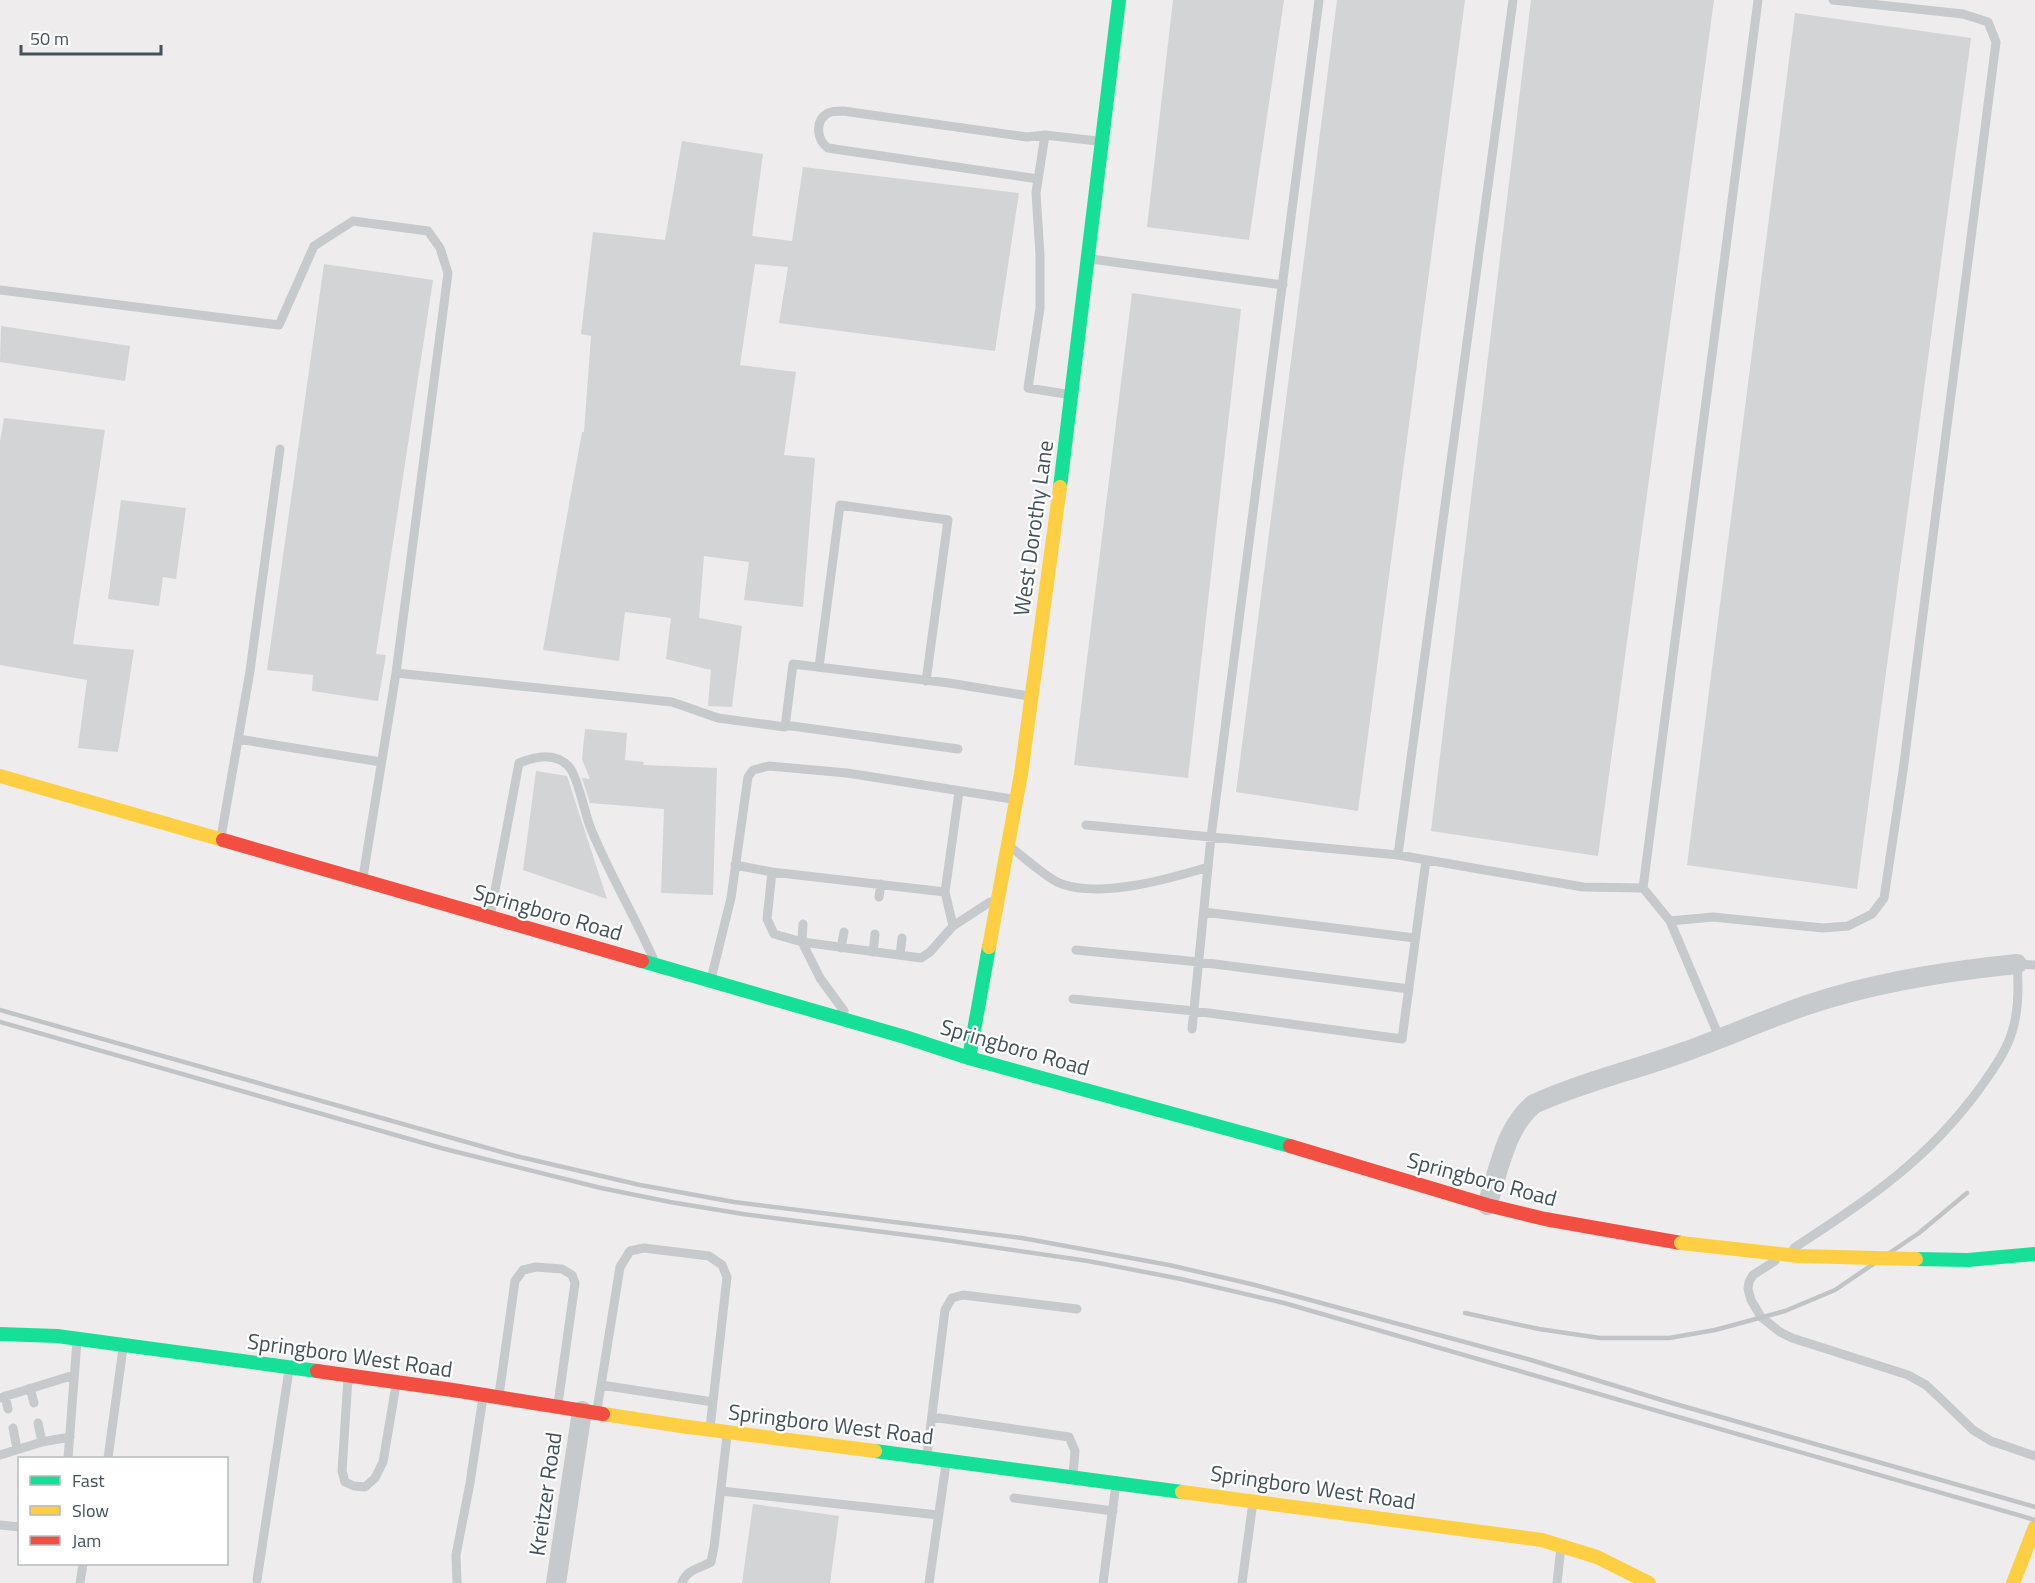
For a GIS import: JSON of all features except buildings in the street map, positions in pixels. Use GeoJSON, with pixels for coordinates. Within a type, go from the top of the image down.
{"type":"FeatureCollection","features":[{"type":"Feature","properties":{"kind":"main road","name":"West Dorothy Lane"},"geometry":{"type":"LineString","coordinates":[[969,1058],[1009,846],[1031,697],[1119,0]]}},
{"type":"Feature","properties":{"kind":"main road","name":"Springboro Road"},"geometry":{"type":"LineString","coordinates":[[0,776],[853,1022],[969,1058],[1234,1130],[1545,1220],[1681,1243],[1798,1256],[1968,1260],[2033,1253]]}},
{"type":"Feature","properties":{"kind":"main road","name":"Springboro West Road"},"geometry":{"type":"LineString","coordinates":[[0,1335],[20,1334],[123,1345],[396,1382],[710,1430],[1504,1534],[1562,1545],[1608,1560],[1649,1583]]}},
{"type":"Feature","properties":{"kind":"main road"},"geometry":{"type":"LineString","coordinates":[[2013,1580],[2035,1527]]}},
{"type":"Feature","properties":{"kind":"street"},"geometry":{"type":"LineString","coordinates":[[1488,1205],[1513,1128],[1523,1113],[1534,1104],[1720,1039],[1807,1005],[1857,990],[1976,968],[2026,965]]}},
{"type":"Feature","properties":{"kind":"street"},"geometry":{"type":"LineString","coordinates":[[0,1328],[20,1334]]}},
{"type":"Feature","properties":{"kind":"street","name":"Kreitzer Road"},"geometry":{"type":"LineString","coordinates":[[556,1583],[589,1412]]}},
{"type":"Feature","properties":{"kind":"lane"},"geometry":{"type":"LineString","coordinates":[[1192,1029],[1211,837],[1319,0]]}},
{"type":"Feature","properties":{"kind":"lane"},"geometry":{"type":"LineString","coordinates":[[1398,855],[1513,0]]}},
{"type":"Feature","properties":{"kind":"lane"},"geometry":{"type":"LineString","coordinates":[[1720,1039],[1670,921],[1643,888],[1758,0]]}},
{"type":"Feature","properties":{"kind":"lane"},"geometry":{"type":"LineString","coordinates":[[1670,921],[1713,916],[1823,928],[1848,927],[1872,914],[1884,898],[1903,771],[1996,42],[1988,22],[1963,14],[1833,0]]}},
{"type":"Feature","properties":{"kind":"lane"},"geometry":{"type":"LineString","coordinates":[[1038,179],[828,148],[821,143],[818,128],[822,118],[829,112],[843,111],[1027,136],[1045,135],[1103,141]]}},
{"type":"Feature","properties":{"kind":"lane"},"geometry":{"type":"LineString","coordinates":[[1045,135],[1036,194],[1040,255],[1040,308],[1028,388],[1071,394]]}},
{"type":"Feature","properties":{"kind":"lane"},"geometry":{"type":"LineString","coordinates":[[0,290],[279,325],[314,246],[353,221],[428,231],[440,248],[448,273],[396,673],[362,880]]}},
{"type":"Feature","properties":{"kind":"lane"},"geometry":{"type":"LineString","coordinates":[[1088,258],[1283,285]]}},
{"type":"Feature","properties":{"kind":"lane"},"geometry":{"type":"LineString","coordinates":[[220,839],[250,671],[280,449]]}},
{"type":"Feature","properties":{"kind":"lane"},"geometry":{"type":"LineString","coordinates":[[819,668],[840,505],[948,520],[926,681]]}},
{"type":"Feature","properties":{"kind":"lane"},"geometry":{"type":"LineString","coordinates":[[785,725],[793,664],[1031,697]]}},
{"type":"Feature","properties":{"kind":"lane"},"geometry":{"type":"LineString","coordinates":[[396,673],[672,702],[718,718],[958,749]]}},
{"type":"Feature","properties":{"kind":"lane"},"geometry":{"type":"LineString","coordinates":[[238,739],[381,762]]}},
{"type":"Feature","properties":{"kind":"lane"},"geometry":{"type":"LineString","coordinates":[[490,917],[519,763],[532,757],[549,756],[561,760],[571,769],[591,828],[656,965]]}},
{"type":"Feature","properties":{"kind":"lane"},"geometry":{"type":"LineString","coordinates":[[711,981],[731,898],[748,777],[753,770],[769,766],[847,773],[1016,799]]}},
{"type":"Feature","properties":{"kind":"lane"},"geometry":{"type":"LineString","coordinates":[[953,926],[945,892],[959,792]]}},
{"type":"Feature","properties":{"kind":"lane"},"geometry":{"type":"LineString","coordinates":[[1086,825],[1398,855],[1583,887],[1643,888]]}},
{"type":"Feature","properties":{"kind":"lane"},"geometry":{"type":"LineString","coordinates":[[1009,846],[1060,884],[1089,889],[1164,880],[1208,867]]}},
{"type":"Feature","properties":{"kind":"lane"},"geometry":{"type":"LineString","coordinates":[[1073,999],[1194,1011],[1402,1038],[1426,860]]}},
{"type":"Feature","properties":{"kind":"lane"},"geometry":{"type":"LineString","coordinates":[[735,866],[809,881],[849,886],[881,885],[945,892]]}},
{"type":"Feature","properties":{"kind":"lane"},"geometry":{"type":"LineString","coordinates":[[772,872],[767,919],[774,934],[801,942],[921,958],[926,956],[953,926],[999,895]]}},
{"type":"Feature","properties":{"kind":"lane"},"geometry":{"type":"LineString","coordinates":[[879,897],[881,885]]}},
{"type":"Feature","properties":{"kind":"lane"},"geometry":{"type":"LineString","coordinates":[[907,899],[908,888]]}},
{"type":"Feature","properties":{"kind":"lane"},"geometry":{"type":"LineString","coordinates":[[1204,912],[1415,938]]}},
{"type":"Feature","properties":{"kind":"lane"},"geometry":{"type":"LineString","coordinates":[[803,924],[801,942],[820,978],[853,1022]]}},
{"type":"Feature","properties":{"kind":"lane"},"geometry":{"type":"LineString","coordinates":[[841,948],[844,932]]}},
{"type":"Feature","properties":{"kind":"lane"},"geometry":{"type":"LineString","coordinates":[[873,952],[875,934]]}},
{"type":"Feature","properties":{"kind":"lane"},"geometry":{"type":"LineString","coordinates":[[900,955],[902,938]]}},
{"type":"Feature","properties":{"kind":"lane"},"geometry":{"type":"LineString","coordinates":[[1076,950],[1199,962],[1409,989]]}},
{"type":"Feature","properties":{"kind":"lane"},"geometry":{"type":"LineString","coordinates":[[2026,965],[2012,1033],[1988,1077],[1966,1108],[1906,1169],[1873,1196],[1753,1275],[1748,1289],[1751,1300],[1761,1317],[1780,1332],[1792,1338],[1908,1375],[1934,1392],[1973,1430],[2000,1444],[2035,1455]]}},
{"type":"Feature","properties":{"kind":"lane"},"geometry":{"type":"LineString","coordinates":[[589,1412],[601,1385],[620,1267],[630,1251],[644,1248],[709,1256],[722,1265],[727,1277],[710,1430]]}},
{"type":"Feature","properties":{"kind":"lane"},"geometry":{"type":"LineString","coordinates":[[498,1397],[515,1281],[523,1270],[536,1267],[562,1269],[572,1275],[575,1283],[557,1407]]}},
{"type":"Feature","properties":{"kind":"lane"},"geometry":{"type":"LineString","coordinates":[[926,1457],[945,1310],[952,1298],[963,1295],[1077,1309]]}},
{"type":"Feature","properties":{"kind":"lane"},"geometry":{"type":"LineString","coordinates":[[68,1457],[77,1339]]}},
{"type":"Feature","properties":{"kind":"lane"},"geometry":{"type":"LineString","coordinates":[[108,1457],[123,1345]]}},
{"type":"Feature","properties":{"kind":"lane"},"geometry":{"type":"LineString","coordinates":[[257,1580],[290,1368]]}},
{"type":"Feature","properties":{"kind":"lane"},"geometry":{"type":"LineString","coordinates":[[8,1409],[3,1397],[74,1375]]}},
{"type":"Feature","properties":{"kind":"lane"},"geometry":{"type":"LineString","coordinates":[[348,1376],[342,1472],[345,1482],[354,1486],[365,1487],[375,1478],[382,1462],[396,1382]]}},
{"type":"Feature","properties":{"kind":"lane"},"geometry":{"type":"LineString","coordinates":[[601,1385],[713,1402]]}},
{"type":"Feature","properties":{"kind":"lane"},"geometry":{"type":"LineString","coordinates":[[30,1388],[34,1403]]}},
{"type":"Feature","properties":{"kind":"lane"},"geometry":{"type":"LineString","coordinates":[[457,1583],[456,1555],[470,1483],[483,1395]]}},
{"type":"Feature","properties":{"kind":"lane"},"geometry":{"type":"LineString","coordinates":[[932,1417],[1069,1437],[1075,1451],[1073,1477]]}},
{"type":"Feature","properties":{"kind":"lane"},"geometry":{"type":"LineString","coordinates":[[38,1423],[42,1442]]}},
{"type":"Feature","properties":{"kind":"lane"},"geometry":{"type":"LineString","coordinates":[[13,1428],[17,1449]]}},
{"type":"Feature","properties":{"kind":"lane"},"geometry":{"type":"LineString","coordinates":[[682,1583],[684,1576],[691,1570],[711,1562],[728,1432]]}},
{"type":"Feature","properties":{"kind":"lane"},"geometry":{"type":"LineString","coordinates":[[0,1455],[42,1442],[70,1437]]}},
{"type":"Feature","properties":{"kind":"lane"},"geometry":{"type":"LineString","coordinates":[[929,1583],[947,1460]]}},
{"type":"Feature","properties":{"kind":"lane"},"geometry":{"type":"LineString","coordinates":[[1103,1583],[1117,1482]]}},
{"type":"Feature","properties":{"kind":"lane"},"geometry":{"type":"LineString","coordinates":[[721,1491],[938,1515]]}},
{"type":"Feature","properties":{"kind":"lane"},"geometry":{"type":"LineString","coordinates":[[1014,1498],[1113,1511]]}},
{"type":"Feature","properties":{"kind":"lane"},"geometry":{"type":"LineString","coordinates":[[1242,1583],[1253,1501]]}},
{"type":"Feature","properties":{"kind":"lane"},"geometry":{"type":"LineString","coordinates":[[0,1525],[18,1527]]}},
{"type":"Feature","properties":{"kind":"lane"},"geometry":{"type":"LineString","coordinates":[[1557,1583],[1562,1545]]}},
{"type":"Feature","properties":{"kind":"lane"},"geometry":{"type":"LineString","coordinates":[[80,1583],[83,1565]]}},
{"type":"Feature","properties":{"kind":"railway"},"geometry":{"type":"LineString","coordinates":[[0,1010],[516,1156],[640,1185],[734,1202],[1022,1238],[1169,1265],[1251,1284],[1531,1360],[1665,1401],[2035,1507]]}},
{"type":"Feature","properties":{"kind":"railway"},"geometry":{"type":"LineString","coordinates":[[0,1022],[441,1148],[601,1188],[743,1214],[1088,1261],[1181,1279],[1284,1303],[2035,1520]]}},
{"type":"Feature","properties":{"kind":"railway"},"geometry":{"type":"LineString","coordinates":[[1465,1313],[1539,1329],[1600,1338],[1669,1338],[1715,1330],[1785,1311],[1835,1290],[1919,1233],[1967,1193]]}},
{"type":"Feature","properties":{"kind":"traffic: fast"},"geometry":{"type":"LineString","coordinates":[[1060,487],[1119,0]]}},
{"type":"Feature","properties":{"kind":"traffic: fast"},"geometry":{"type":"LineString","coordinates":[[642,961],[905,1037],[969,1058],[989,947]]}},
{"type":"Feature","properties":{"kind":"traffic: fast"},"geometry":{"type":"LineString","coordinates":[[969,1058],[1290,1146]]}},
{"type":"Feature","properties":{"kind":"traffic: fast"},"geometry":{"type":"LineString","coordinates":[[1916,1259],[1968,1260],[2035,1254]]}},
{"type":"Feature","properties":{"kind":"traffic: fast"},"geometry":{"type":"LineString","coordinates":[[0,1334],[57,1336],[317,1371]]}},
{"type":"Feature","properties":{"kind":"traffic: fast"},"geometry":{"type":"LineString","coordinates":[[875,1451],[1182,1492]]}},
{"type":"Feature","properties":{"kind":"traffic: slow"},"geometry":{"type":"LineString","coordinates":[[989,947],[1021,774],[1060,487]]}},
{"type":"Feature","properties":{"kind":"traffic: slow"},"geometry":{"type":"LineString","coordinates":[[0,776],[223,840]]}},
{"type":"Feature","properties":{"kind":"traffic: slow"},"geometry":{"type":"LineString","coordinates":[[1681,1243],[1798,1256],[1916,1259]]}},
{"type":"Feature","properties":{"kind":"traffic: slow"},"geometry":{"type":"LineString","coordinates":[[603,1414],[875,1451]]}},
{"type":"Feature","properties":{"kind":"traffic: slow"},"geometry":{"type":"LineString","coordinates":[[1182,1492],[1542,1540],[1597,1557],[1649,1583]]}},
{"type":"Feature","properties":{"kind":"traffic: slow"},"geometry":{"type":"LineString","coordinates":[[2013,1583],[2035,1527]]}},
{"type":"Feature","properties":{"kind":"traffic: jam"},"geometry":{"type":"LineString","coordinates":[[223,840],[642,961]]}},
{"type":"Feature","properties":{"kind":"traffic: jam"},"geometry":{"type":"LineString","coordinates":[[1290,1146],[1487,1205],[1545,1219],[1681,1243]]}},
{"type":"Feature","properties":{"kind":"traffic: jam"},"geometry":{"type":"LineString","coordinates":[[317,1371],[603,1414]]}}]}
